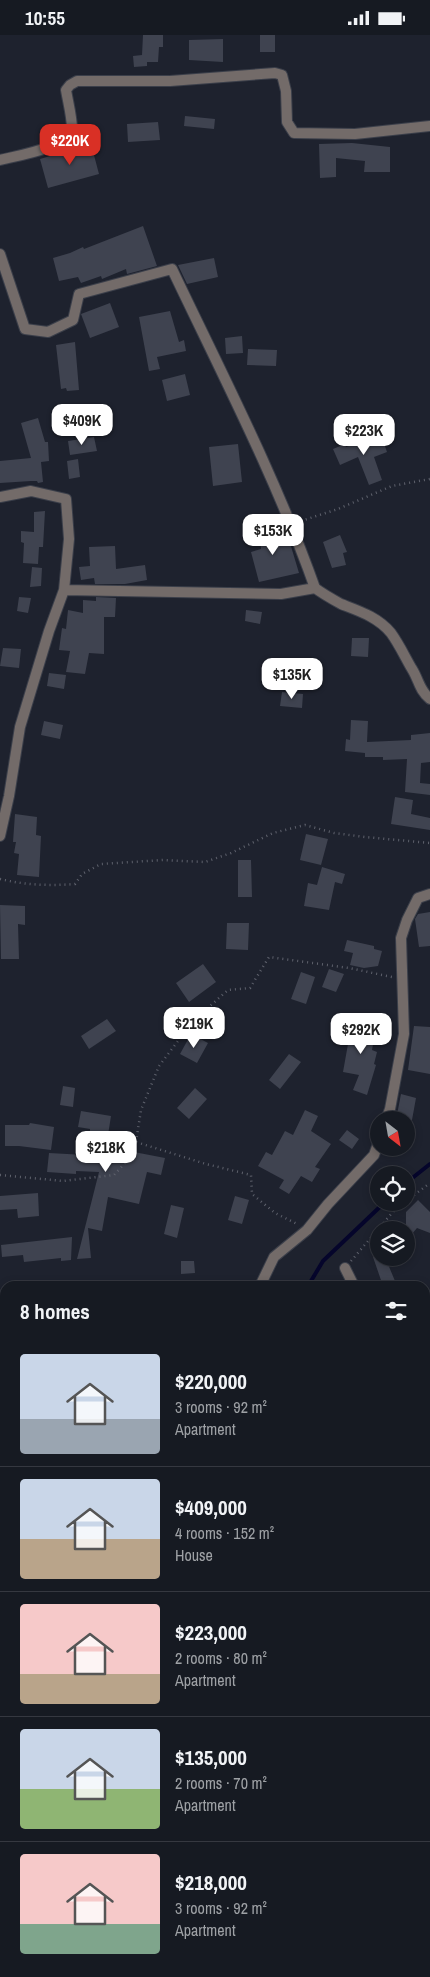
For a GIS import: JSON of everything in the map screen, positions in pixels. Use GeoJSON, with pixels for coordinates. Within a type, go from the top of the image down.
{"type":"FeatureCollection","features":[{"type":"Feature","properties":{"kind":"street"},"geometry":{"type":"LineString","coordinates":[[0,160],[53,146],[68,138],[72,129],[66,90],[77,81],[170,81],[275,73],[282,75],[286,91],[287,122],[294,133],[356,134],[430,126]]}},
{"type":"Feature","properties":{"kind":"street"},"geometry":{"type":"LineString","coordinates":[[0,254],[24,329],[48,332],[73,320],[79,294],[172,269],[263,459],[291,524],[314,588],[330,599],[358,610],[382,624],[391,633],[402,651],[413,670],[420,689],[430,699]]}},
{"type":"Feature","properties":{"kind":"street"},"geometry":{"type":"LineString","coordinates":[[0,497],[31,491],[66,499],[70,539],[64,590],[49,631],[20,727],[9,796],[0,835]]}},
{"type":"Feature","properties":{"kind":"street"},"geometry":{"type":"LineString","coordinates":[[64,590],[281,594],[314,588]]}},
{"type":"Feature","properties":{"kind":"street"},"geometry":{"type":"LineString","coordinates":[[389,1111],[404,1034],[401,938],[407,920],[418,898],[430,894]]}},
{"type":"Feature","properties":{"kind":"street"},"geometry":{"type":"LineString","coordinates":[[262,1281],[274,1257],[307,1230],[328,1204],[373,1156]]}},
{"type":"Feature","properties":{"kind":"street"},"geometry":{"type":"LineString","coordinates":[[346,1268],[352,1281]]}},
{"type":"Feature","properties":{"kind":"path"},"geometry":{"type":"LineString","coordinates":[[291,524],[338,509],[392,486],[430,479]]}},
{"type":"Feature","properties":{"kind":"path"},"geometry":{"type":"LineString","coordinates":[[0,879],[23,885],[75,884],[82,874],[102,864],[163,860],[205,862],[232,853],[273,833],[305,825],[334,833],[430,843]]}},
{"type":"Feature","properties":{"kind":"path"},"geometry":{"type":"LineString","coordinates":[[0,1175],[63,1181],[114,1175],[126,1162],[136,1142],[141,1110],[160,1066],[194,1021],[228,990],[250,988],[269,957],[349,968],[403,979]]}},
{"type":"Feature","properties":{"kind":"path"},"geometry":{"type":"LineString","coordinates":[[136,1142],[206,1164],[251,1175],[252,1194],[275,1213],[307,1230]]}},
{"type":"Feature","properties":{"kind":"path"},"geometry":{"type":"LineString","coordinates":[[415,1194],[430,1183]]}},
{"type":"Feature","properties":{"kind":"path"},"geometry":{"type":"LineString","coordinates":[[346,1268],[395,1211]]}},
{"type":"Feature","properties":{"kind":"building"},"geometry":{"type":"Polygon","coordinates":[[[143,35],[163,35],[163,47],[159,47],[158,62],[147,62],[147,66],[134,67],[133,56],[142,55],[143,35]]]}},
{"type":"Feature","properties":{"kind":"building"},"geometry":{"type":"Polygon","coordinates":[[[260,35],[275,35],[275,52],[260,52],[260,35]]]}},
{"type":"Feature","properties":{"kind":"building"},"geometry":{"type":"Polygon","coordinates":[[[223,39],[223,62],[189,60],[189,40],[223,39]]]}},
{"type":"Feature","properties":{"kind":"building"},"geometry":{"type":"Polygon","coordinates":[[[185,116],[215,119],[214,129],[184,126],[185,116]]]}},
{"type":"Feature","properties":{"kind":"building"},"geometry":{"type":"Polygon","coordinates":[[[158,122],[160,140],[128,142],[127,124],[158,122]]]}},
{"type":"Feature","properties":{"kind":"building"},"geometry":{"type":"Polygon","coordinates":[[[352,143],[390,147],[390,172],[364,172],[365,161],[336,158],[336,177],[320,178],[319,144],[352,143]]]}},
{"type":"Feature","properties":{"kind":"building"},"geometry":{"type":"Polygon","coordinates":[[[91,144],[99,174],[48,188],[40,159],[91,144]]]}},
{"type":"Feature","properties":{"kind":"building"},"geometry":{"type":"Polygon","coordinates":[[[143,226],[157,266],[127,274],[126,269],[102,279],[101,276],[81,283],[78,277],[59,281],[53,258],[83,247],[84,249],[143,226]]]}},
{"type":"Feature","properties":{"kind":"building"},"geometry":{"type":"Polygon","coordinates":[[[214,258],[218,277],[187,284],[178,265],[214,258]]]}},
{"type":"Feature","properties":{"kind":"building"},"geometry":{"type":"Polygon","coordinates":[[[110,303],[119,327],[90,338],[81,314],[110,303]]]}},
{"type":"Feature","properties":{"kind":"building"},"geometry":{"type":"Polygon","coordinates":[[[170,311],[179,342],[184,340],[186,351],[157,357],[160,369],[149,371],[139,317],[170,311]]]}},
{"type":"Feature","properties":{"kind":"building"},"geometry":{"type":"Polygon","coordinates":[[[242,336],[243,353],[226,354],[225,338],[242,336]]]}},
{"type":"Feature","properties":{"kind":"building"},"geometry":{"type":"Polygon","coordinates":[[[75,342],[79,390],[67,391],[66,388],[61,389],[56,345],[75,342]]]}},
{"type":"Feature","properties":{"kind":"building"},"geometry":{"type":"Polygon","coordinates":[[[248,349],[277,350],[276,366],[247,365],[248,349]]]}},
{"type":"Feature","properties":{"kind":"building"},"geometry":{"type":"Polygon","coordinates":[[[185,374],[190,395],[167,401],[162,380],[185,374]]]}},
{"type":"Feature","properties":{"kind":"building"},"geometry":{"type":"Polygon","coordinates":[[[38,418],[45,442],[48,442],[49,461],[41,462],[43,482],[0,483],[0,461],[31,458],[21,423],[38,418]]]}},
{"type":"Feature","properties":{"kind":"building"},"geometry":{"type":"Polygon","coordinates":[[[381,435],[387,452],[374,457],[382,480],[369,485],[358,457],[340,465],[333,449],[345,444],[346,447],[381,435]]]}},
{"type":"Feature","properties":{"kind":"building"},"geometry":{"type":"Polygon","coordinates":[[[94,437],[97,451],[70,455],[68,441],[94,437]]]}},
{"type":"Feature","properties":{"kind":"building"},"geometry":{"type":"Polygon","coordinates":[[[238,444],[242,482],[213,486],[209,447],[238,444]]]}},
{"type":"Feature","properties":{"kind":"building"},"geometry":{"type":"Polygon","coordinates":[[[78,459],[80,477],[69,479],[67,461],[78,459]]]}},
{"type":"Feature","properties":{"kind":"building"},"geometry":{"type":"Polygon","coordinates":[[[45,511],[43,547],[39,547],[38,564],[23,563],[24,543],[21,542],[21,531],[34,532],[34,512],[45,511]]]}},
{"type":"Feature","properties":{"kind":"building"},"geometry":{"type":"Polygon","coordinates":[[[278,525],[280,545],[290,543],[299,573],[259,582],[251,552],[261,549],[259,526],[278,525]]]}},
{"type":"Feature","properties":{"kind":"building"},"geometry":{"type":"Polygon","coordinates":[[[340,535],[347,552],[343,553],[346,565],[332,568],[323,542],[340,535]]]}},
{"type":"Feature","properties":{"kind":"building"},"geometry":{"type":"Polygon","coordinates":[[[115,546],[116,569],[145,565],[147,580],[125,584],[95,584],[94,578],[81,580],[79,567],[90,566],[89,547],[115,546]]]}},
{"type":"Feature","properties":{"kind":"building"},"geometry":{"type":"Polygon","coordinates":[[[32,567],[42,568],[41,586],[30,587],[32,567]]]}},
{"type":"Feature","properties":{"kind":"building"},"geometry":{"type":"Polygon","coordinates":[[[19,597],[31,598],[28,613],[17,611],[19,597]]]}},
{"type":"Feature","properties":{"kind":"building"},"geometry":{"type":"Polygon","coordinates":[[[96,597],[116,598],[115,617],[104,617],[104,654],[89,653],[85,674],[66,672],[70,651],[59,650],[62,628],[66,629],[68,610],[83,613],[83,600],[96,601],[96,597]]]}},
{"type":"Feature","properties":{"kind":"building"},"geometry":{"type":"Polygon","coordinates":[[[246,610],[262,612],[260,624],[245,621],[246,610]]]}},
{"type":"Feature","properties":{"kind":"building"},"geometry":{"type":"Polygon","coordinates":[[[352,638],[369,638],[368,657],[351,656],[352,638]]]}},
{"type":"Feature","properties":{"kind":"building"},"geometry":{"type":"Polygon","coordinates":[[[3,648],[21,649],[19,668],[0,666],[3,648]]]}},
{"type":"Feature","properties":{"kind":"building"},"geometry":{"type":"Polygon","coordinates":[[[49,673],[66,675],[64,689],[47,686],[49,673]]]}},
{"type":"Feature","properties":{"kind":"building"},"geometry":{"type":"Polygon","coordinates":[[[282,692],[303,694],[302,708],[280,706],[282,692]]]}},
{"type":"Feature","properties":{"kind":"building"},"geometry":{"type":"Polygon","coordinates":[[[351,720],[368,721],[367,742],[411,740],[411,735],[430,733],[430,762],[421,763],[420,783],[430,784],[430,795],[405,792],[407,759],[383,760],[383,757],[365,757],[365,753],[345,751],[346,739],[350,740],[351,720]]]}},
{"type":"Feature","properties":{"kind":"building"},"geometry":{"type":"Polygon","coordinates":[[[44,721],[63,725],[60,739],[41,735],[44,721]]]}},
{"type":"Feature","properties":{"kind":"building"},"geometry":{"type":"Polygon","coordinates":[[[395,797],[413,800],[411,814],[430,818],[430,830],[391,824],[395,797]]]}},
{"type":"Feature","properties":{"kind":"building"},"geometry":{"type":"Polygon","coordinates":[[[15,814],[37,817],[36,835],[41,836],[39,877],[17,875],[19,854],[14,853],[16,842],[13,842],[15,814]]]}},
{"type":"Feature","properties":{"kind":"building"},"geometry":{"type":"Polygon","coordinates":[[[306,834],[328,839],[321,865],[300,860],[306,834]]]}},
{"type":"Feature","properties":{"kind":"building"},"geometry":{"type":"Polygon","coordinates":[[[238,860],[251,860],[252,897],[238,897],[238,860]]]}},
{"type":"Feature","properties":{"kind":"building"},"geometry":{"type":"Polygon","coordinates":[[[322,867],[345,874],[342,884],[335,882],[329,910],[304,906],[308,883],[317,885],[322,867]]]}},
{"type":"Feature","properties":{"kind":"building"},"geometry":{"type":"Polygon","coordinates":[[[0,905],[25,906],[25,925],[18,924],[19,959],[1,959],[0,905]]]}},
{"type":"Feature","properties":{"kind":"building"},"geometry":{"type":"Polygon","coordinates":[[[430,912],[430,946],[419,947],[415,919],[418,914],[430,912]]]}},
{"type":"Feature","properties":{"kind":"building"},"geometry":{"type":"Polygon","coordinates":[[[227,923],[249,923],[248,950],[226,949],[227,923]]]}},
{"type":"Feature","properties":{"kind":"building"},"geometry":{"type":"Polygon","coordinates":[[[347,940],[374,946],[374,949],[382,951],[378,966],[364,968],[350,965],[353,953],[344,951],[347,940]]]}},
{"type":"Feature","properties":{"kind":"building"},"geometry":{"type":"Polygon","coordinates":[[[203,964],[216,982],[189,1002],[176,983],[203,964]]]}},
{"type":"Feature","properties":{"kind":"building"},"geometry":{"type":"Polygon","coordinates":[[[329,969],[344,974],[336,992],[322,987],[329,969]]]}},
{"type":"Feature","properties":{"kind":"building"},"geometry":{"type":"Polygon","coordinates":[[[301,972],[315,977],[306,1004],[291,999],[301,972]]]}},
{"type":"Feature","properties":{"kind":"building"},"geometry":{"type":"Polygon","coordinates":[[[107,1019],[116,1031],[89,1049],[81,1036],[107,1019]]]}},
{"type":"Feature","properties":{"kind":"building"},"geometry":{"type":"Polygon","coordinates":[[[364,1019],[377,1022],[372,1050],[377,1052],[374,1064],[376,1065],[367,1095],[353,1090],[359,1075],[343,1072],[348,1044],[343,1043],[348,1026],[362,1029],[364,1019]]]}},
{"type":"Feature","properties":{"kind":"building"},"geometry":{"type":"Polygon","coordinates":[[[414,1026],[430,1027],[430,1074],[408,1070],[414,1026]]]}},
{"type":"Feature","properties":{"kind":"building"},"geometry":{"type":"Polygon","coordinates":[[[191,1034],[208,1043],[197,1063],[180,1054],[191,1034]]]}},
{"type":"Feature","properties":{"kind":"building"},"geometry":{"type":"Polygon","coordinates":[[[289,1054],[301,1062],[280,1089],[269,1080],[289,1054]]]}},
{"type":"Feature","properties":{"kind":"building"},"geometry":{"type":"Polygon","coordinates":[[[63,1086],[75,1088],[73,1107],[60,1105],[63,1086]]]}},
{"type":"Feature","properties":{"kind":"building"},"geometry":{"type":"Polygon","coordinates":[[[195,1088],[207,1099],[189,1119],[177,1108],[195,1088]]]}},
{"type":"Feature","properties":{"kind":"building"},"geometry":{"type":"Polygon","coordinates":[[[401,1094],[416,1098],[414,1111],[398,1111],[401,1094]]]}},
{"type":"Feature","properties":{"kind":"building"},"geometry":{"type":"Polygon","coordinates":[[[305,1110],[318,1116],[311,1131],[331,1144],[315,1167],[320,1169],[312,1182],[301,1176],[289,1194],[279,1188],[284,1180],[258,1166],[266,1152],[272,1155],[285,1131],[293,1135],[305,1110]]]}},
{"type":"Feature","properties":{"kind":"building"},"geometry":{"type":"Polygon","coordinates":[[[81,1111],[111,1116],[108,1135],[110,1135],[109,1154],[133,1155],[134,1152],[165,1158],[161,1175],[147,1172],[139,1204],[108,1197],[102,1231],[88,1228],[91,1258],[77,1259],[99,1172],[76,1171],[76,1174],[47,1172],[49,1153],[85,1155],[85,1153],[89,1153],[90,1129],[78,1127],[81,1111]]]}},
{"type":"Feature","properties":{"kind":"building"},"geometry":{"type":"Polygon","coordinates":[[[30,1123],[54,1127],[51,1150],[5,1146],[5,1125],[29,1125],[30,1123]]]}},
{"type":"Feature","properties":{"kind":"building"},"geometry":{"type":"Polygon","coordinates":[[[347,1130],[359,1139],[352,1149],[339,1140],[347,1130]]]}},
{"type":"Feature","properties":{"kind":"building"},"geometry":{"type":"Polygon","coordinates":[[[38,1193],[39,1216],[18,1218],[17,1209],[0,1210],[0,1196],[38,1193]]]}},
{"type":"Feature","properties":{"kind":"building"},"geometry":{"type":"Polygon","coordinates":[[[235,1196],[249,1200],[242,1224],[228,1220],[235,1196]]]}},
{"type":"Feature","properties":{"kind":"building"},"geometry":{"type":"Polygon","coordinates":[[[418,1200],[430,1212],[430,1233],[417,1228],[415,1230],[415,1221],[406,1221],[406,1212],[415,1211],[415,1203],[418,1200]]]}},
{"type":"Feature","properties":{"kind":"building"},"geometry":{"type":"Polygon","coordinates":[[[171,1205],[184,1208],[177,1238],[164,1234],[171,1205]]]}},
{"type":"Feature","properties":{"kind":"building"},"geometry":{"type":"Polygon","coordinates":[[[72,1237],[71,1260],[61,1261],[61,1258],[24,1262],[23,1255],[2,1257],[1,1245],[72,1237]]]}},
{"type":"Feature","properties":{"kind":"building"},"geometry":{"type":"Polygon","coordinates":[[[181,1261],[194,1261],[195,1273],[181,1274],[181,1261]]]}},
{"type":"Feature","properties":{"kind":"building"},"geometry":{"type":"Polygon","coordinates":[[[376,1266],[389,1266],[395,1281],[381,1281],[376,1266]]]}},
{"type":"Feature","properties":{"kind":"waterway"},"geometry":{"type":"LineString","coordinates":[[415,1176],[430,1164]]}},
{"type":"Feature","properties":{"kind":"waterway"},"geometry":{"type":"LineString","coordinates":[[311,1281],[323,1261],[376,1211]]}}]}
